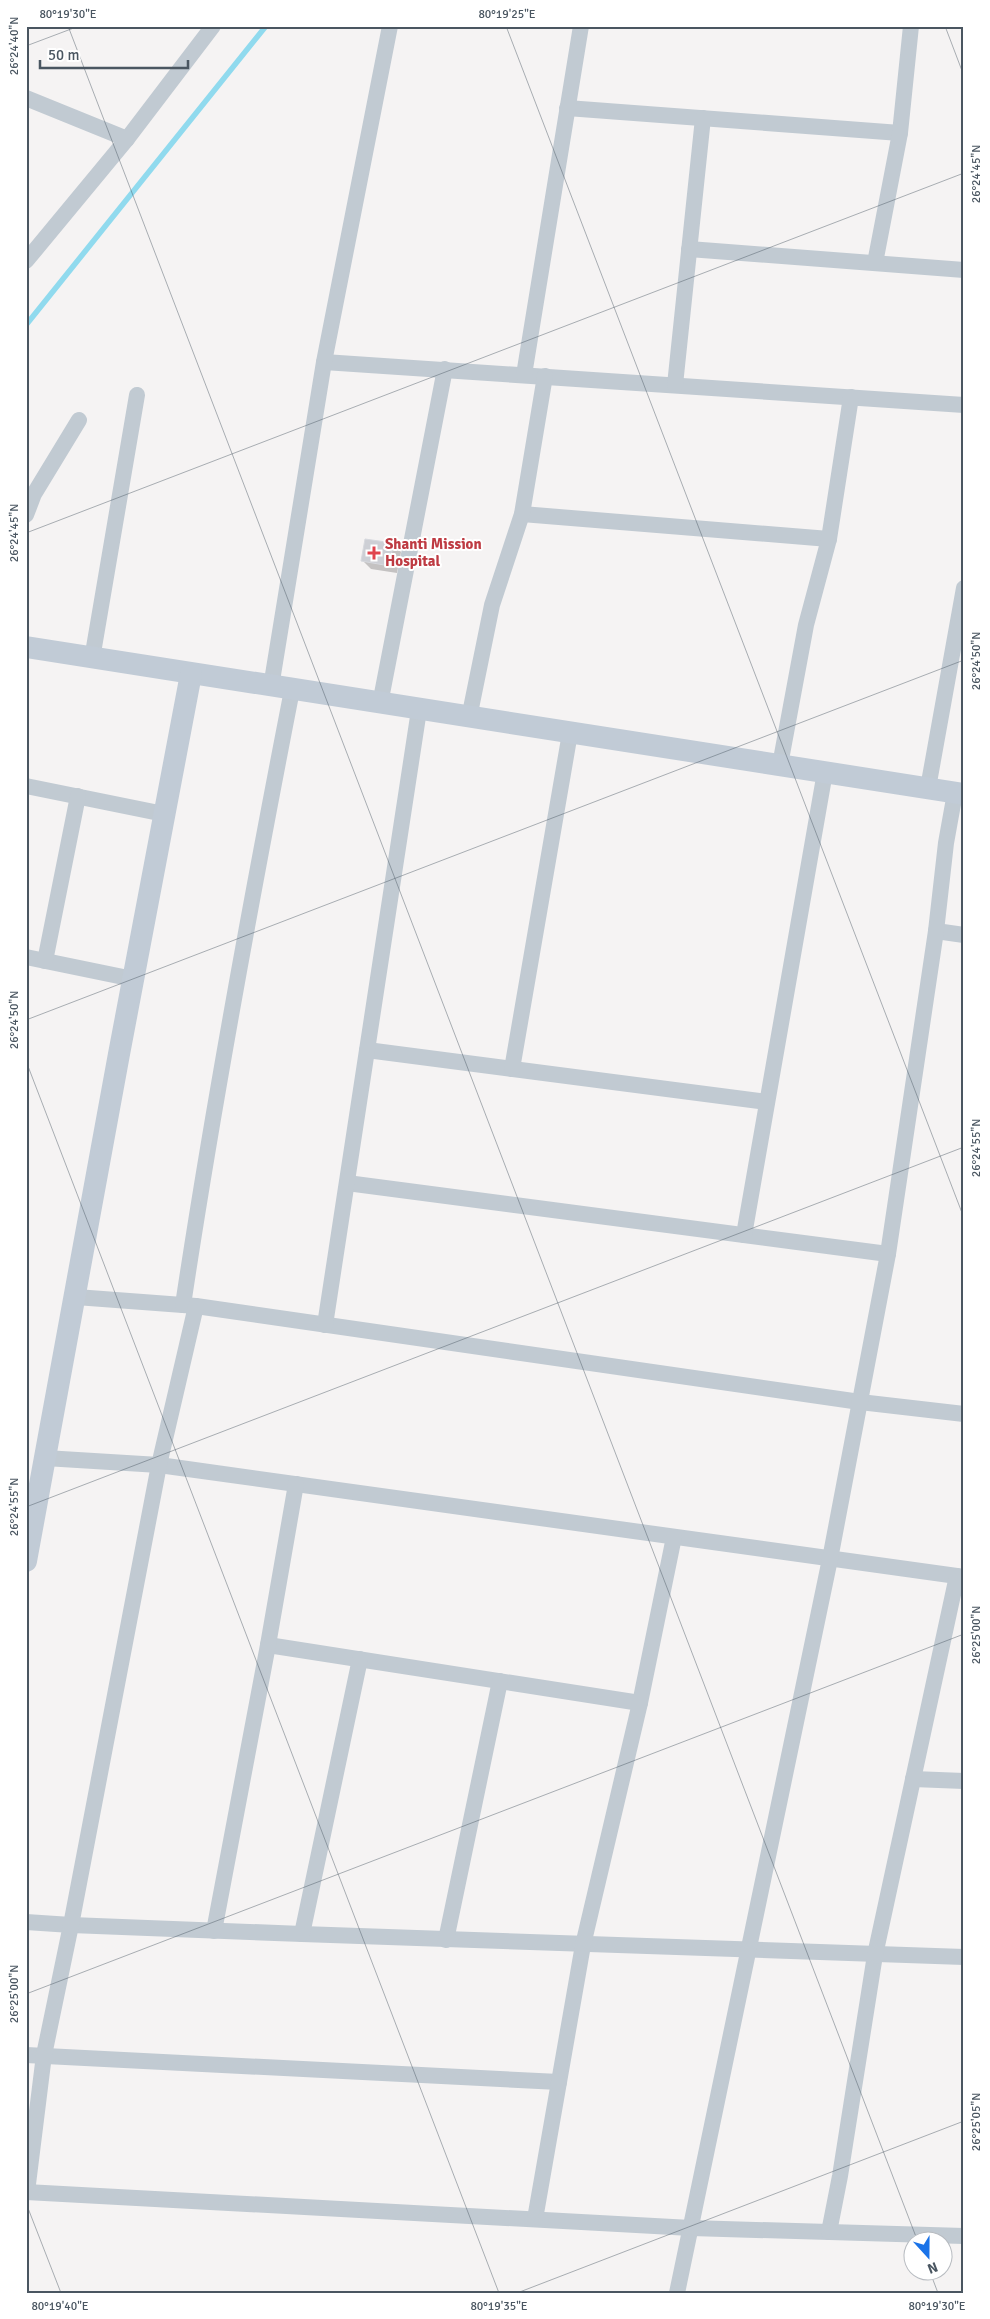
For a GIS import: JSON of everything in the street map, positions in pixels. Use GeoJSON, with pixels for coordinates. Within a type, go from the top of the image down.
{"type":"FeatureCollection","features":[{"type":"Feature","properties":{"kind":"street"},"geometry":{"type":"LineString","coordinates":[[26,261],[127,139],[212,26]]}},
{"type":"Feature","properties":{"kind":"street"},"geometry":{"type":"LineString","coordinates":[[390,26],[324,362],[281,688],[240,956],[204,1166],[189,1305],[71,1925],[44,2055],[27,2192],[691,2228],[964,2236]]}},
{"type":"Feature","properties":{"kind":"street"},"geometry":{"type":"LineString","coordinates":[[524,375],[581,26]]}},
{"type":"Feature","properties":{"kind":"street"},"geometry":{"type":"LineString","coordinates":[[874,263],[900,133],[911,26]]}},
{"type":"Feature","properties":{"kind":"street"},"geometry":{"type":"LineString","coordinates":[[26,98],[127,139]]}},
{"type":"Feature","properties":{"kind":"street"},"geometry":{"type":"LineString","coordinates":[[567,108],[900,133]]}},
{"type":"Feature","properties":{"kind":"street"},"geometry":{"type":"LineString","coordinates":[[676,385],[703,118]]}},
{"type":"Feature","properties":{"kind":"street"},"geometry":{"type":"LineString","coordinates":[[689,249],[964,270]]}},
{"type":"Feature","properties":{"kind":"street"},"geometry":{"type":"LineString","coordinates":[[324,362],[964,405]]}},
{"type":"Feature","properties":{"kind":"street"},"geometry":{"type":"LineString","coordinates":[[380,704],[445,369]]}},
{"type":"Feature","properties":{"kind":"street"},"geometry":{"type":"LineString","coordinates":[[469,718],[492,605],[522,514],[545,376]]}},
{"type":"Feature","properties":{"kind":"street"},"geometry":{"type":"LineString","coordinates":[[92,659],[137,395]]}},
{"type":"Feature","properties":{"kind":"street"},"geometry":{"type":"LineString","coordinates":[[780,765],[806,625],[830,539],[851,397]]}},
{"type":"Feature","properties":{"kind":"street"},"geometry":{"type":"LineString","coordinates":[[26,515],[34,494],[79,420]]}},
{"type":"Feature","properties":{"kind":"street"},"geometry":{"type":"LineString","coordinates":[[522,514],[830,539]]}},
{"type":"Feature","properties":{"kind":"street"},"geometry":{"type":"LineString","coordinates":[[928,788],[964,588]]}},
{"type":"Feature","properties":{"kind":"street"},"geometry":{"type":"LineString","coordinates":[[26,648],[959,794],[946,843],[936,931],[888,1254],[830,1559],[677,2293]]}},
{"type":"Feature","properties":{"kind":"street"},"geometry":{"type":"LineString","coordinates":[[26,1561],[30,1515],[45,1458],[76,1297],[133,979],[191,674]]}},
{"type":"Feature","properties":{"kind":"street"},"geometry":{"type":"LineString","coordinates":[[325,1325],[419,710]]}},
{"type":"Feature","properties":{"kind":"street"},"geometry":{"type":"LineString","coordinates":[[512,1069],[570,733]]}},
{"type":"Feature","properties":{"kind":"street"},"geometry":{"type":"LineString","coordinates":[[744,1235],[825,772]]}},
{"type":"Feature","properties":{"kind":"street"},"geometry":{"type":"LineString","coordinates":[[26,786],[164,814]]}},
{"type":"Feature","properties":{"kind":"street"},"geometry":{"type":"LineString","coordinates":[[44,961],[78,796]]}},
{"type":"Feature","properties":{"kind":"street"},"geometry":{"type":"LineString","coordinates":[[936,931],[964,935]]}},
{"type":"Feature","properties":{"kind":"street"},"geometry":{"type":"LineString","coordinates":[[26,957],[133,979]]}},
{"type":"Feature","properties":{"kind":"street"},"geometry":{"type":"LineString","coordinates":[[367,1050],[767,1102]]}},
{"type":"Feature","properties":{"kind":"street"},"geometry":{"type":"LineString","coordinates":[[347,1183],[888,1254]]}},
{"type":"Feature","properties":{"kind":"street"},"geometry":{"type":"LineString","coordinates":[[76,1297],[189,1305],[860,1402],[964,1414]]}},
{"type":"Feature","properties":{"kind":"street"},"geometry":{"type":"LineString","coordinates":[[45,1458],[159,1465],[960,1577],[913,1779],[875,1955],[840,2176],[829,2232]]}},
{"type":"Feature","properties":{"kind":"street"},"geometry":{"type":"LineString","coordinates":[[214,1931],[268,1645],[296,1484]]}},
{"type":"Feature","properties":{"kind":"street"},"geometry":{"type":"LineString","coordinates":[[536,2220],[582,1945],[640,1703],[674,1537]]}},
{"type":"Feature","properties":{"kind":"street"},"geometry":{"type":"LineString","coordinates":[[268,1645],[640,1703]]}},
{"type":"Feature","properties":{"kind":"street"},"geometry":{"type":"LineString","coordinates":[[302,1934],[360,1659]]}},
{"type":"Feature","properties":{"kind":"street"},"geometry":{"type":"LineString","coordinates":[[446,1940],[500,1681]]}},
{"type":"Feature","properties":{"kind":"street"},"geometry":{"type":"LineString","coordinates":[[913,1779],[964,1781]]}},
{"type":"Feature","properties":{"kind":"street"},"geometry":{"type":"LineString","coordinates":[[26,1922],[446,1940],[964,1958]]}},
{"type":"Feature","properties":{"kind":"street"},"geometry":{"type":"LineString","coordinates":[[26,2055],[559,2082]]}},
{"type":"Feature","properties":{"kind":"building"},"geometry":{"type":"Polygon","coordinates":[[[365,539],[393,543],[390,566],[361,561],[365,539]]]}},
{"type":"Feature","properties":{"kind":"waterway"},"geometry":{"type":"LineString","coordinates":[[26,325],[266,26]]}},
{"type":"Feature","properties":{"kind":"place","name":"Shanti Mission Hospital"},"geometry":{"type":"Point","coordinates":[374,553]}}]}
